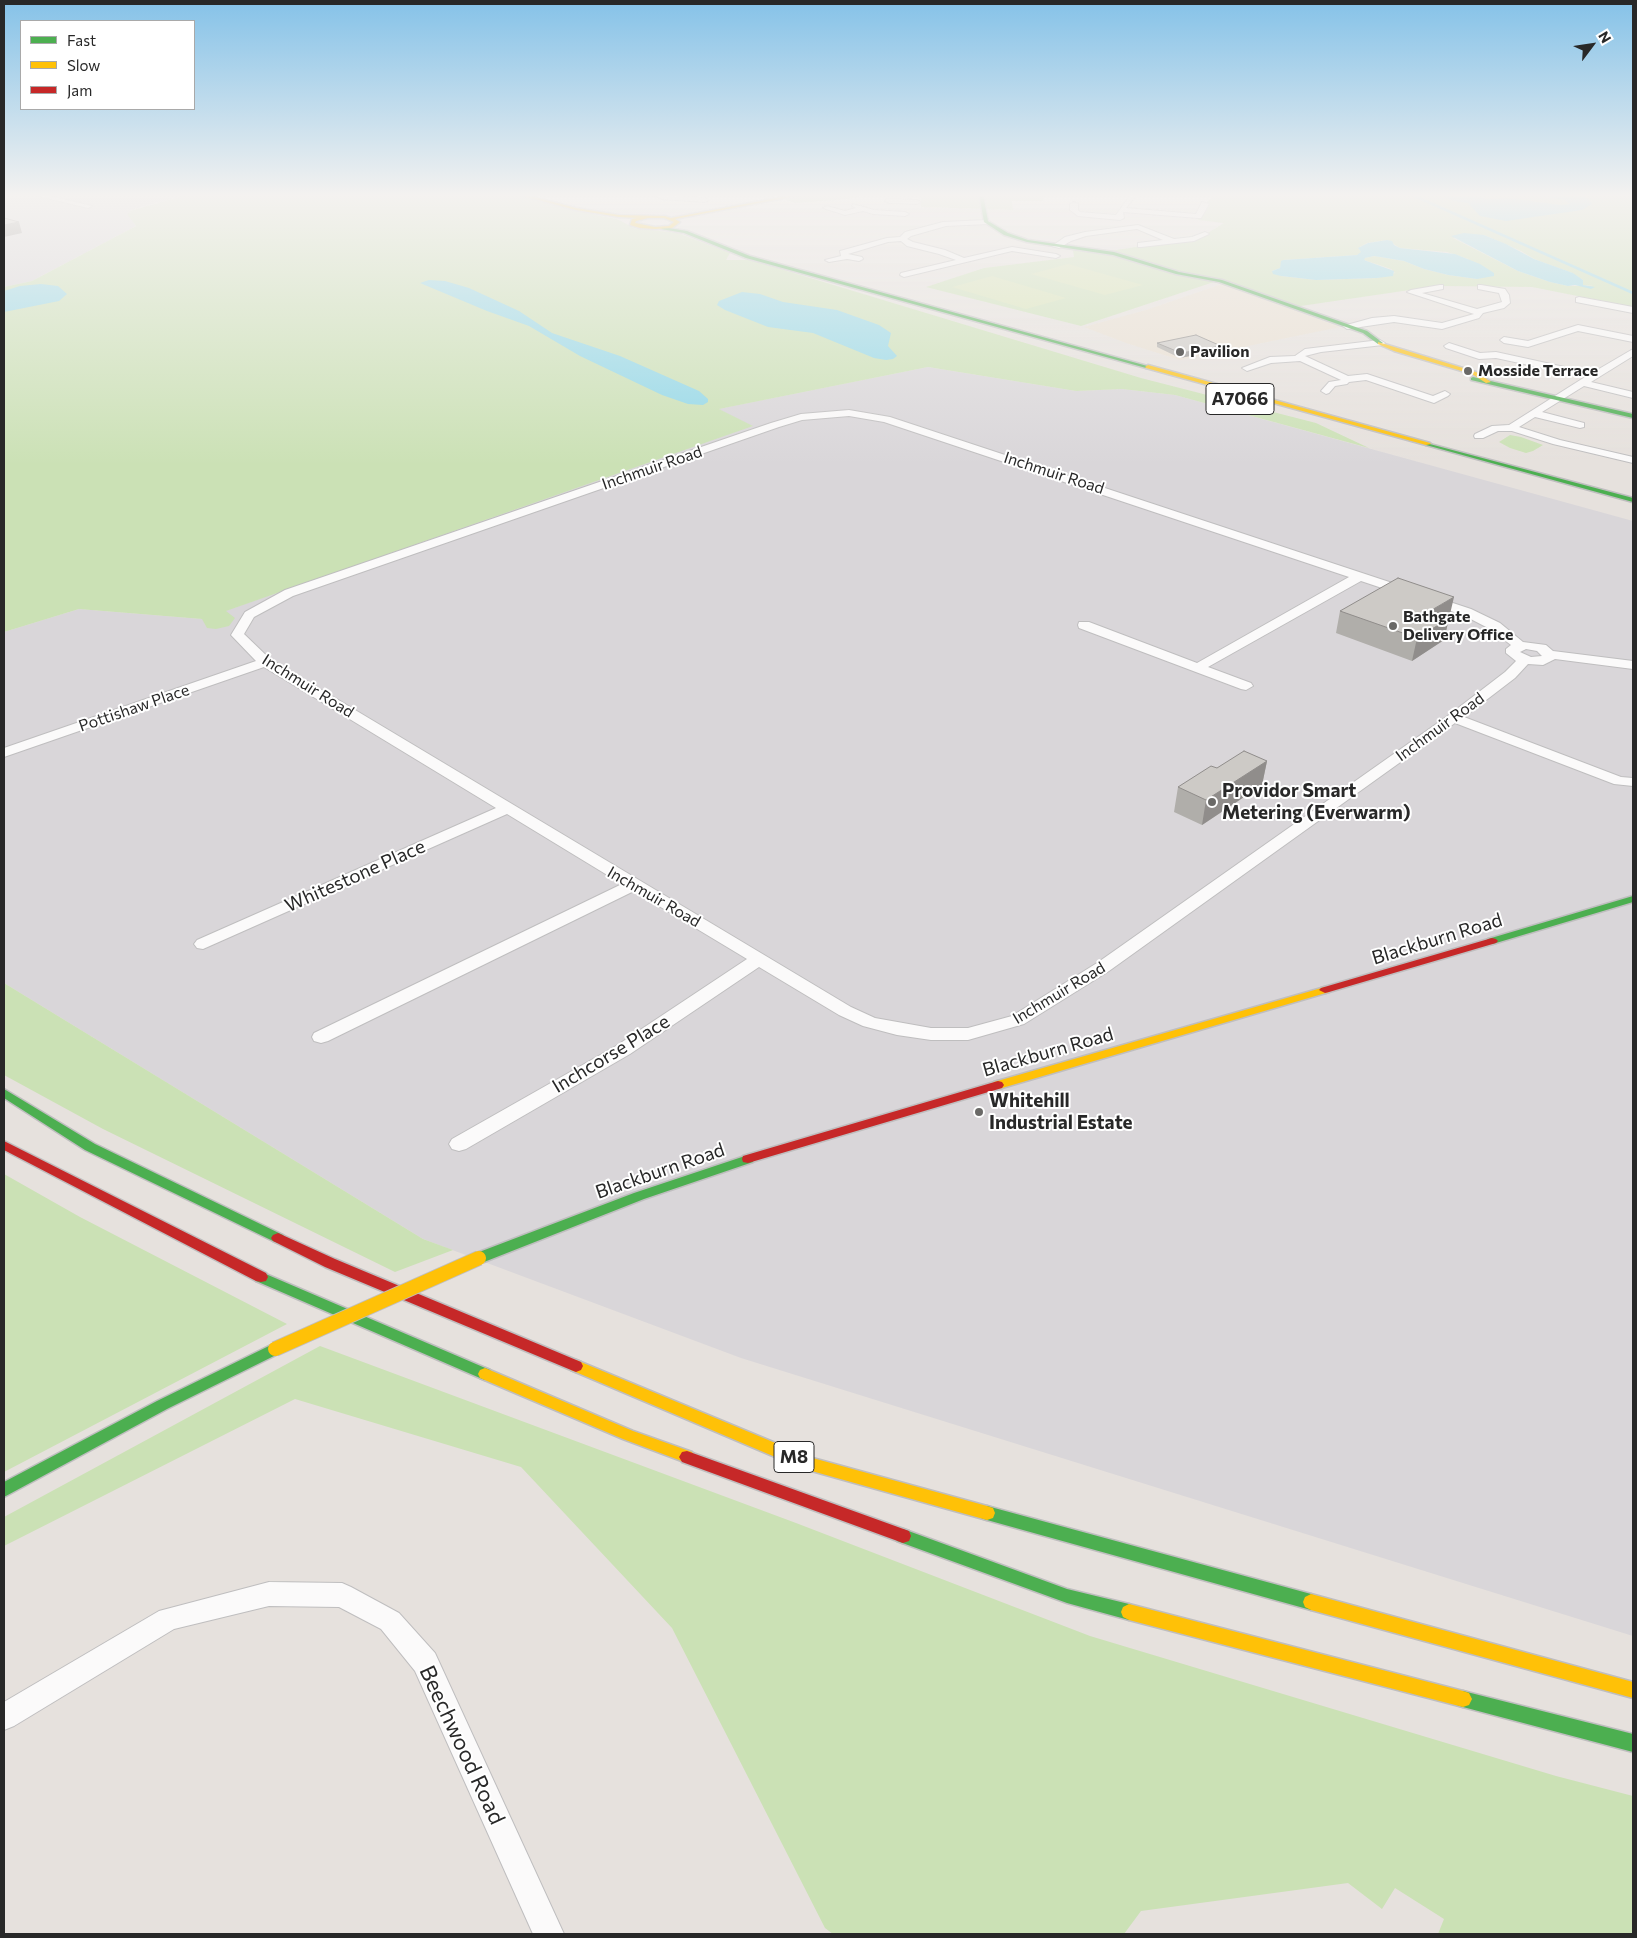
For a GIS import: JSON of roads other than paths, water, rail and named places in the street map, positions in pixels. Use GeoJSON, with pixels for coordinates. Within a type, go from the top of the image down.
{"type":"FeatureCollection","features":[{"type":"Feature","properties":{"kind":"main road"},"geometry":{"type":"LineString","coordinates":[[1230,284],[1367,333],[1380,343],[1415,357],[1451,365],[1474,373],[1488,382],[1633,416]]}},
{"type":"Feature","properties":{"kind":"main road","name":"A7066"},"geometry":{"type":"LineString","coordinates":[[847,285],[1633,500]]}},
{"type":"Feature","properties":{"kind":"main road","name":"A7066"},"geometry":{"type":"LineString","coordinates":[[847,285],[1003,334],[1633,509]]}},
{"type":"Feature","properties":{"kind":"main road","name":"Blackburn Road"},"geometry":{"type":"LineString","coordinates":[[4,1490],[162,1405],[275,1349],[479,1258],[630,1199],[733,1164],[1056,1067],[1191,1030],[1633,899]]}},
{"type":"Feature","properties":{"kind":"main road","name":"M8"},"geometry":{"type":"LineString","coordinates":[[4,1093],[90,1147],[330,1263],[806,1463],[1633,1690]]}},
{"type":"Feature","properties":{"kind":"main road","name":"M8"},"geometry":{"type":"LineString","coordinates":[[4,1145],[278,1286],[628,1435],[693,1459],[1067,1596],[1633,1743]]}},
{"type":"Feature","properties":{"kind":"street"},"geometry":{"type":"LineString","coordinates":[[1440,287],[1411,292],[1419,297],[1477,312],[1506,303],[1505,295],[1502,291],[1481,287]]}},
{"type":"Feature","properties":{"kind":"street"},"geometry":{"type":"LineString","coordinates":[[1579,300],[1633,310]]}},
{"type":"Feature","properties":{"kind":"street"},"geometry":{"type":"LineString","coordinates":[[1347,326],[1394,319],[1442,326],[1478,315],[1479,313],[1477,312]]}},
{"type":"Feature","properties":{"kind":"street"},"geometry":{"type":"LineString","coordinates":[[1561,322],[1578,328],[1633,339]]}},
{"type":"Feature","properties":{"kind":"street"},"geometry":{"type":"LineString","coordinates":[[1504,340],[1528,344],[1578,328]]}},
{"type":"Feature","properties":{"kind":"street"},"geometry":{"type":"LineString","coordinates":[[1300,358],[1299,356],[1302,353],[1314,350],[1380,343]]}},
{"type":"Feature","properties":{"kind":"street"},"geometry":{"type":"LineString","coordinates":[[1448,346],[1479,356],[1496,355],[1593,376]]}},
{"type":"Feature","properties":{"kind":"street"},"geometry":{"type":"LineString","coordinates":[[1513,428],[1515,424],[1633,352]]}},
{"type":"Feature","properties":{"kind":"street"},"geometry":{"type":"LineString","coordinates":[[1241,360],[1251,366],[1270,360],[1300,358],[1352,384],[1373,380],[1434,400]]}},
{"type":"Feature","properties":{"kind":"street"},"geometry":{"type":"LineString","coordinates":[[1618,361],[1633,365]]}},
{"type":"Feature","properties":{"kind":"street"},"geometry":{"type":"LineString","coordinates":[[1327,386],[1346,381]]}},
{"type":"Feature","properties":{"kind":"street"},"geometry":{"type":"LineString","coordinates":[[1583,383],[1633,394]]}},
{"type":"Feature","properties":{"kind":"street"},"geometry":{"type":"LineString","coordinates":[[1422,405],[1445,394]]}},
{"type":"Feature","properties":{"kind":"street","name":"Inchmuir Road"},"geometry":{"type":"LineString","coordinates":[[1550,655],[1549,658],[1543,661],[1525,660],[1510,675],[1454,718],[1105,966],[1018,1020],[968,1034],[931,1034],[897,1029],[869,1022],[845,1011],[760,958],[506,809],[265,662],[238,636],[249,615],[289,593],[775,425],[801,417],[849,413],[886,419],[1467,612],[1495,626],[1520,646],[1536,647],[1545,650],[1550,655],[1633,665]]}},
{"type":"Feature","properties":{"kind":"street"},"geometry":{"type":"LineString","coordinates":[[1533,413],[1580,424]]}},
{"type":"Feature","properties":{"kind":"street"},"geometry":{"type":"LineString","coordinates":[[1479,436],[1496,428],[1513,428],[1557,442],[1633,460]]}},
{"type":"Feature","properties":{"kind":"street"},"geometry":{"type":"LineString","coordinates":[[1197,668],[1360,576]]}},
{"type":"Feature","properties":{"kind":"street"},"geometry":{"type":"LineString","coordinates":[[1084,625],[1246,686]]}},
{"type":"Feature","properties":{"kind":"street"},"geometry":{"type":"LineString","coordinates":[[1520,646],[1513,649],[1513,653],[1525,660]]}},
{"type":"Feature","properties":{"kind":"street","name":"Pottishaw Place"},"geometry":{"type":"LineString","coordinates":[[4,753],[265,662]]}},
{"type":"Feature","properties":{"kind":"street"},"geometry":{"type":"LineString","coordinates":[[1454,718],[1618,781],[1633,782]]}},
{"type":"Feature","properties":{"kind":"street","name":"Whitestone Place"},"geometry":{"type":"LineString","coordinates":[[203,944],[506,809]]}},
{"type":"Feature","properties":{"kind":"street"},"geometry":{"type":"LineString","coordinates":[[321,1037],[633,885]]}},
{"type":"Feature","properties":{"kind":"street","name":"Inchcorse Place"},"geometry":{"type":"LineString","coordinates":[[459,1144],[623,1050],[760,958]]}},
{"type":"Feature","properties":{"kind":"street","name":"Beechwood Road"},"geometry":{"type":"LineString","coordinates":[[4,1717],[168,1618],[269,1594],[342,1595],[390,1621],[425,1662],[549,1934]]}},
{"type":"Feature","properties":{"kind":"water"},"geometry":{"type":"Polygon","coordinates":[[[45,284],[58,286],[67,294],[59,301],[4,312],[4,291],[20,286],[45,284]]]}},
{"type":"Feature","properties":{"kind":"water"},"geometry":{"type":"Polygon","coordinates":[[[423,284],[457,284],[469,288],[519,311],[552,333],[620,356],[699,391],[708,399],[708,402],[703,405],[688,404],[662,395],[580,356],[529,326],[423,284]]]}},
{"type":"Feature","properties":{"kind":"water"},"geometry":{"type":"Polygon","coordinates":[[[1561,284],[1583,284],[1595,287],[1591,289],[1575,285],[1561,284]]]}},
{"type":"Feature","properties":{"kind":"water"},"geometry":{"type":"Polygon","coordinates":[[[742,292],[760,294],[783,302],[837,310],[879,325],[891,333],[888,346],[897,356],[886,360],[874,358],[813,333],[768,327],[717,305],[719,301],[742,292]]]}},
{"type":"Feature","properties":{"kind":"waterway"},"geometry":{"type":"LineString","coordinates":[[1614,284],[1633,293]]}},
{"type":"Feature","properties":{"kind":"place","name":"Pavilion"},"geometry":{"type":"Point","coordinates":[1180,352]}},
{"type":"Feature","properties":{"kind":"place","name":"Mosside Terrace"},"geometry":{"type":"Point","coordinates":[1468,371]}},
{"type":"Feature","properties":{"kind":"place","name":"Bathgate Delivery Office"},"geometry":{"type":"Point","coordinates":[1393,626]}},
{"type":"Feature","properties":{"kind":"place","name":"Providor Smart Metering (Everwarm)"},"geometry":{"type":"Point","coordinates":[1212,802]}},
{"type":"Feature","properties":{"kind":"place","name":"Whitehill Industrial Estate"},"geometry":{"type":"Point","coordinates":[979,1112]}}]}
